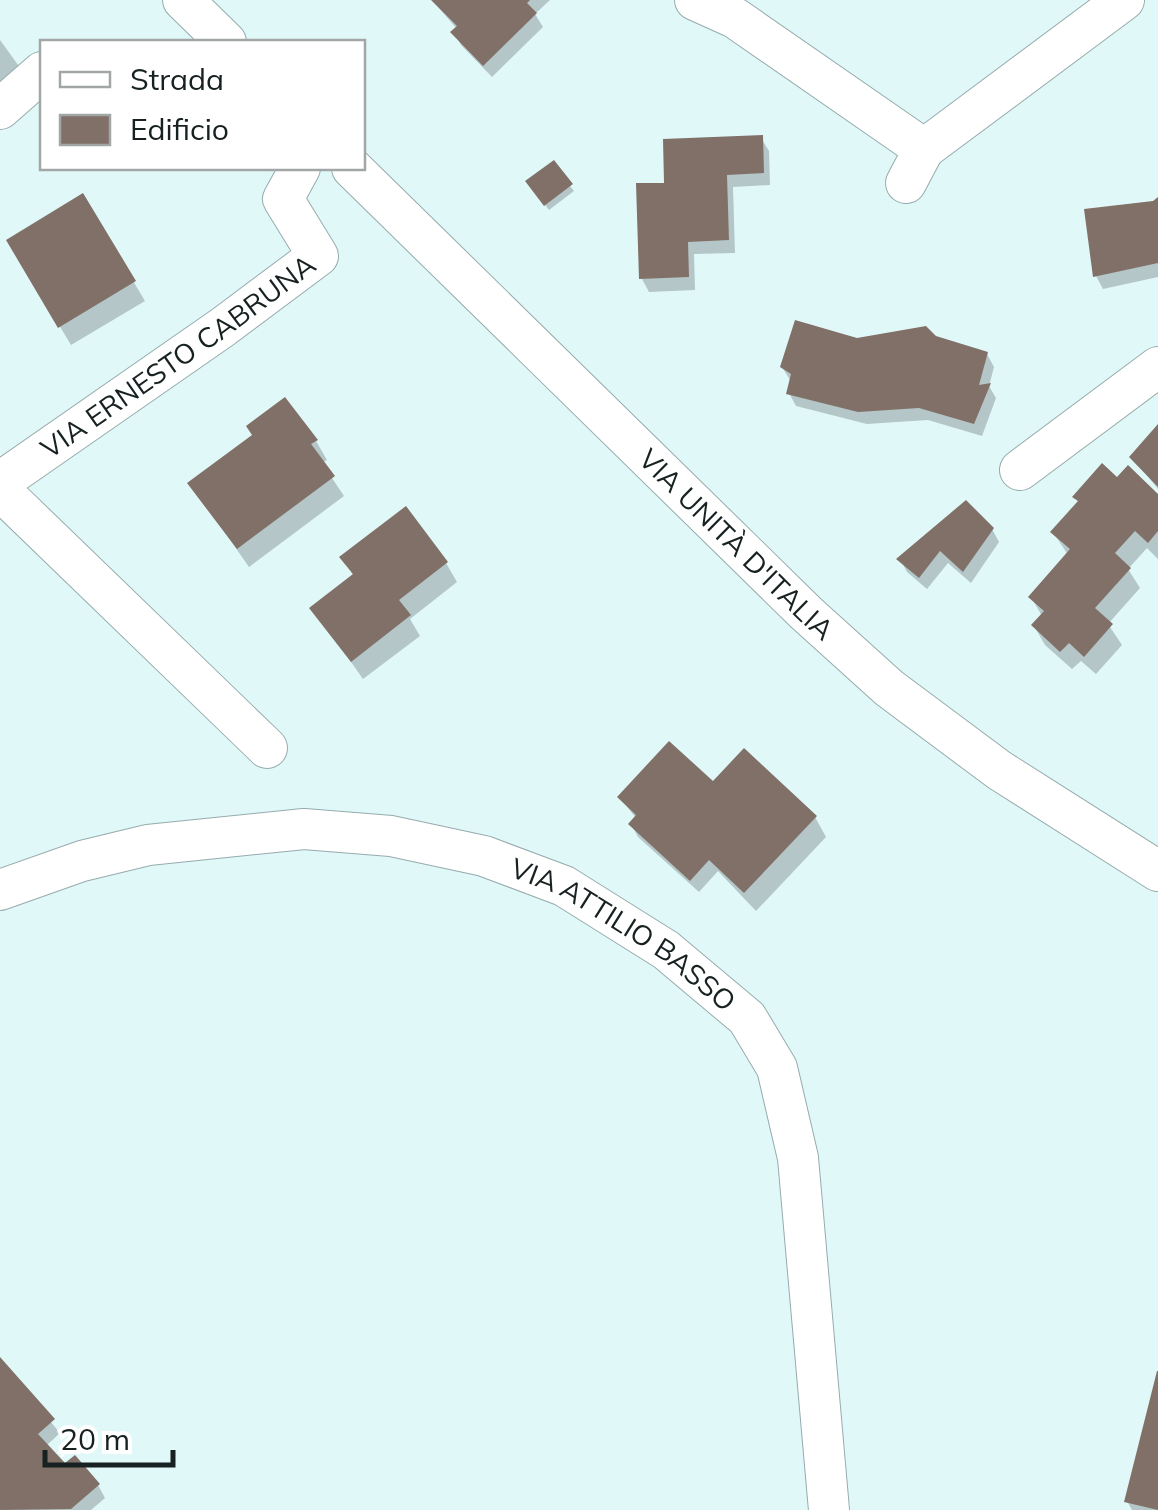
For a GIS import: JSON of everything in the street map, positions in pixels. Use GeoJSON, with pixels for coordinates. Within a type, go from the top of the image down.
{"type":"FeatureCollection","features":[{"type":"Feature","properties":{"kind":"street"},"geometry":{"type":"LineString","coordinates":[[696,0],[735,18],[915,166],[1124,0]]}},
{"type":"Feature","properties":{"kind":"street"},"geometry":{"type":"LineString","coordinates":[[0,108],[40,74]]}},
{"type":"Feature","properties":{"kind":"street","name":"VIA ERNESTO CABRUNA"},"geometry":{"type":"LineString","coordinates":[[268,748],[0,486],[318,256],[282,198],[299,170]]}},
{"type":"Feature","properties":{"kind":"street","name":"VIA UNITÀ D'ITALIA"},"geometry":{"type":"LineString","coordinates":[[354,170],[792,599],[889,688],[999,770],[1158,871]]}},
{"type":"Feature","properties":{"kind":"street"},"geometry":{"type":"LineString","coordinates":[[1020,470],[1158,367]]}},
{"type":"Feature","properties":{"kind":"street","name":"VIA ATTILIO BASSO"},"geometry":{"type":"LineString","coordinates":[[0,890],[82,861],[148,845],[304,829],[391,836],[484,856],[564,886],[666,950],[747,1018],[778,1068],[798,1158],[829,1510]]}},
{"type":"Feature","properties":{"kind":"building"},"geometry":{"type":"Polygon","coordinates":[[[431,0],[530,0],[527,3],[537,13],[483,66],[450,32],[457,26],[431,0]]]}},
{"type":"Feature","properties":{"kind":"building"},"geometry":{"type":"Polygon","coordinates":[[[763,135],[764,173],[727,175],[729,240],[688,242],[689,277],[639,279],[636,183],[664,183],[663,139],[763,135]]]}},
{"type":"Feature","properties":{"kind":"building"},"geometry":{"type":"Polygon","coordinates":[[[554,160],[573,184],[544,206],[525,181],[554,160]]]}},
{"type":"Feature","properties":{"kind":"building"},"geometry":{"type":"Polygon","coordinates":[[[83,193],[136,281],[58,328],[6,240],[83,193]]]}},
{"type":"Feature","properties":{"kind":"building"},"geometry":{"type":"Polygon","coordinates":[[[1158,197],[1158,263],[1093,277],[1084,209],[1153,201],[1158,197]]]}},
{"type":"Feature","properties":{"kind":"building"},"geometry":{"type":"Polygon","coordinates":[[[795,320],[857,338],[926,326],[936,336],[988,352],[979,385],[991,383],[974,424],[919,408],[858,412],[786,394],[791,374],[780,367],[795,320]]]}},
{"type":"Feature","properties":{"kind":"building"},"geometry":{"type":"Polygon","coordinates":[[[285,397],[318,440],[311,444],[335,476],[237,549],[187,483],[252,435],[246,426],[285,397]]]}},
{"type":"Feature","properties":{"kind":"building"},"geometry":{"type":"Polygon","coordinates":[[[1158,424],[1158,487],[1129,457],[1158,424]]]}},
{"type":"Feature","properties":{"kind":"building"},"geometry":{"type":"Polygon","coordinates":[[[1102,463],[1117,477],[1128,465],[1158,494],[1158,531],[1148,543],[1135,531],[1115,553],[1131,568],[1095,608],[1113,624],[1084,657],[1069,643],[1060,652],[1031,625],[1044,611],[1028,597],[1070,549],[1050,532],[1078,501],[1072,497],[1102,463]]]}},
{"type":"Feature","properties":{"kind":"building"},"geometry":{"type":"Polygon","coordinates":[[[966,500],[994,528],[963,572],[940,551],[919,578],[896,559],[966,500]]]}},
{"type":"Feature","properties":{"kind":"building"},"geometry":{"type":"Polygon","coordinates":[[[406,506],[448,562],[399,600],[411,615],[351,662],[309,608],[353,574],[339,557],[406,506]]]}},
{"type":"Feature","properties":{"kind":"building"},"geometry":{"type":"Polygon","coordinates":[[[669,741],[713,781],[744,748],[817,816],[744,893],[709,860],[690,881],[628,824],[636,815],[617,797],[669,741]]]}},
{"type":"Feature","properties":{"kind":"building"},"geometry":{"type":"Polygon","coordinates":[[[0,1357],[55,1419],[38,1434],[65,1463],[75,1455],[100,1484],[71,1509],[0,1510],[0,1357]]]}},
{"type":"Feature","properties":{"kind":"building"},"geometry":{"type":"Polygon","coordinates":[[[1158,1371],[1158,1510],[1124,1502],[1158,1371]]]}}]}
